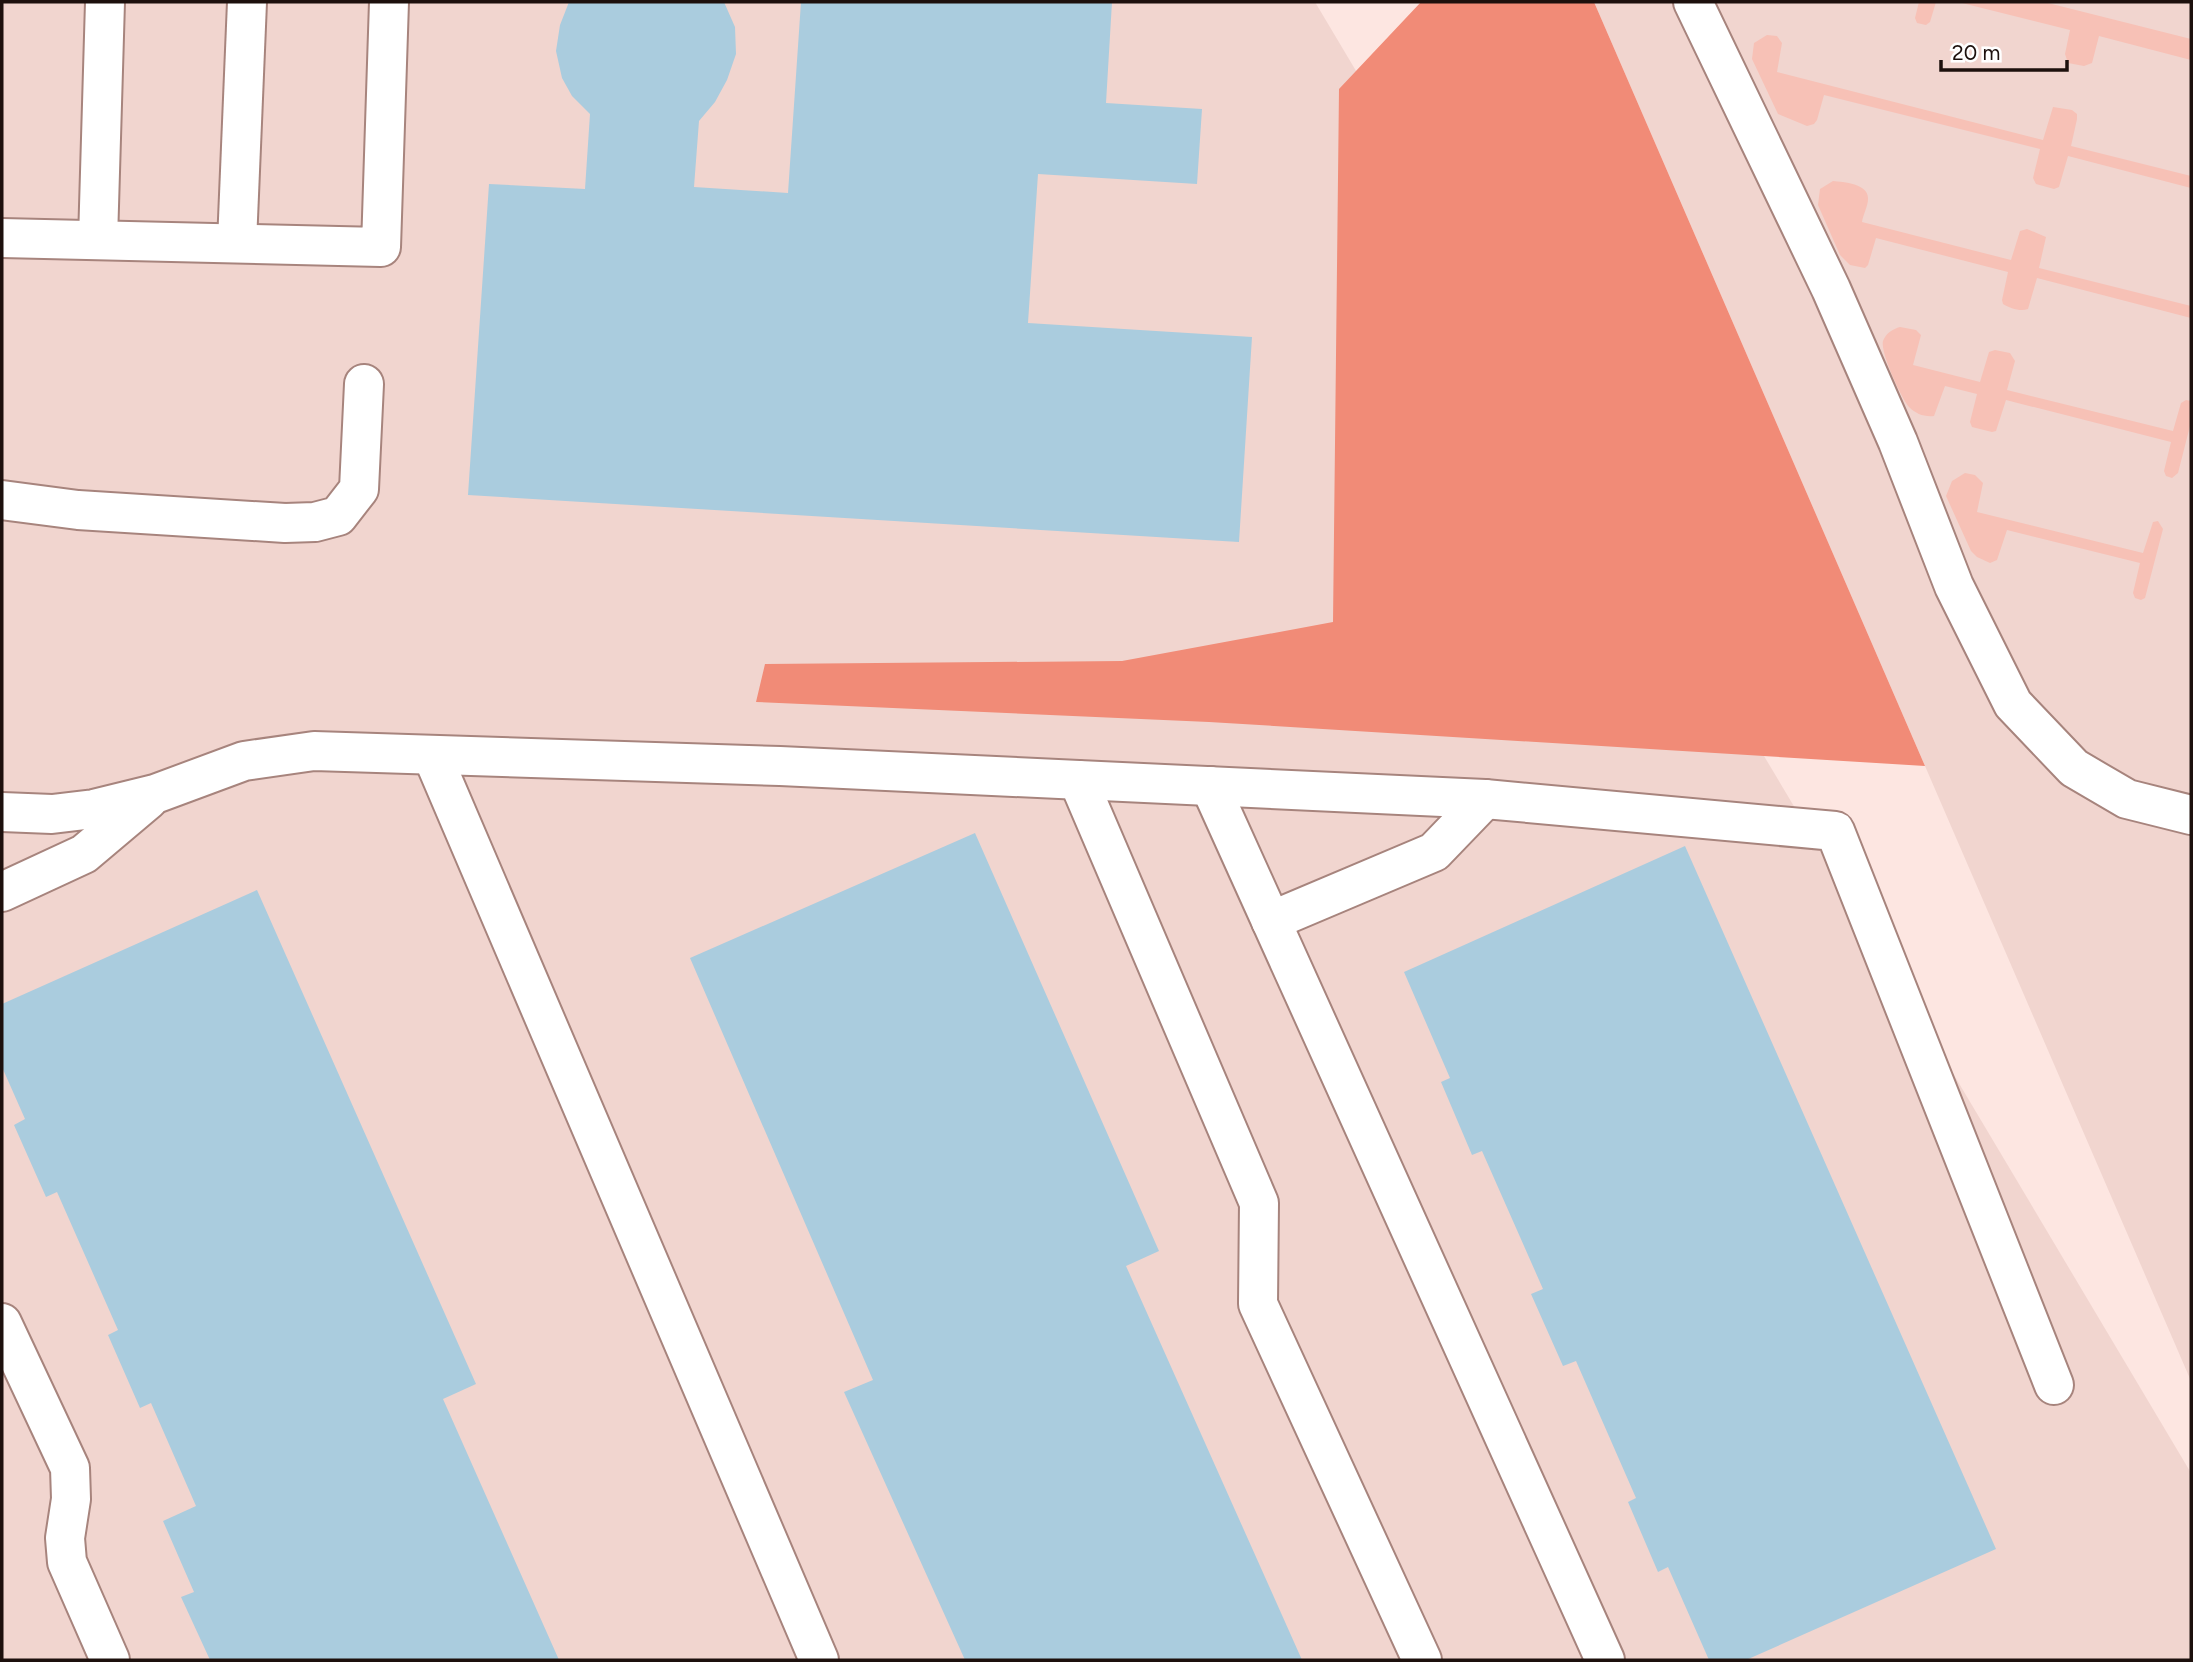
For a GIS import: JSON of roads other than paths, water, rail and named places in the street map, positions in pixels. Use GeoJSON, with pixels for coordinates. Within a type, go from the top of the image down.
{"type":"FeatureCollection","features":[{"type":"Feature","properties":{"kind":"lane"},"geometry":{"type":"LineString","coordinates":[[98,240],[105,2]]}},
{"type":"Feature","properties":{"kind":"lane"},"geometry":{"type":"LineString","coordinates":[[237,243],[247,2]]}},
{"type":"Feature","properties":{"kind":"lane"},"geometry":{"type":"LineString","coordinates":[[2,238],[381,247],[389,2]]}},
{"type":"Feature","properties":{"kind":"lane"},"geometry":{"type":"LineString","coordinates":[[1693,2],[1831,289],[1898,442],[1954,586],[2013,704],[2074,768],[2127,799],[2191,815]]}},
{"type":"Feature","properties":{"kind":"lane"},"geometry":{"type":"LineString","coordinates":[[2,500],[78,510],[285,523],[316,522],[338,516],[359,489],[364,384]]}},
{"type":"Feature","properties":{"kind":"lane"},"geometry":{"type":"LineString","coordinates":[[2,811],[52,814],[94,809],[155,794],[244,761],[314,751],[780,766],[1485,799],[1835,831],[2054,1385]]}},
{"type":"Feature","properties":{"kind":"lane"},"geometry":{"type":"LineString","coordinates":[[432,755],[818,1660]]}},
{"type":"Feature","properties":{"kind":"lane"},"geometry":{"type":"LineString","coordinates":[[1078,780],[1259,1203],[1258,1304],[1422,1660]]}},
{"type":"Feature","properties":{"kind":"lane"},"geometry":{"type":"LineString","coordinates":[[1210,786],[1605,1660]]}},
{"type":"Feature","properties":{"kind":"lane"},"geometry":{"type":"LineString","coordinates":[[2,892],[84,854],[155,794]]}},
{"type":"Feature","properties":{"kind":"lane"},"geometry":{"type":"LineString","coordinates":[[1271,921],[1434,852],[1485,799]]}},
{"type":"Feature","properties":{"kind":"lane"},"geometry":{"type":"LineString","coordinates":[[2,1323],[70,1468],[71,1499],[65,1538],[67,1562],[110,1660]]}}]}
